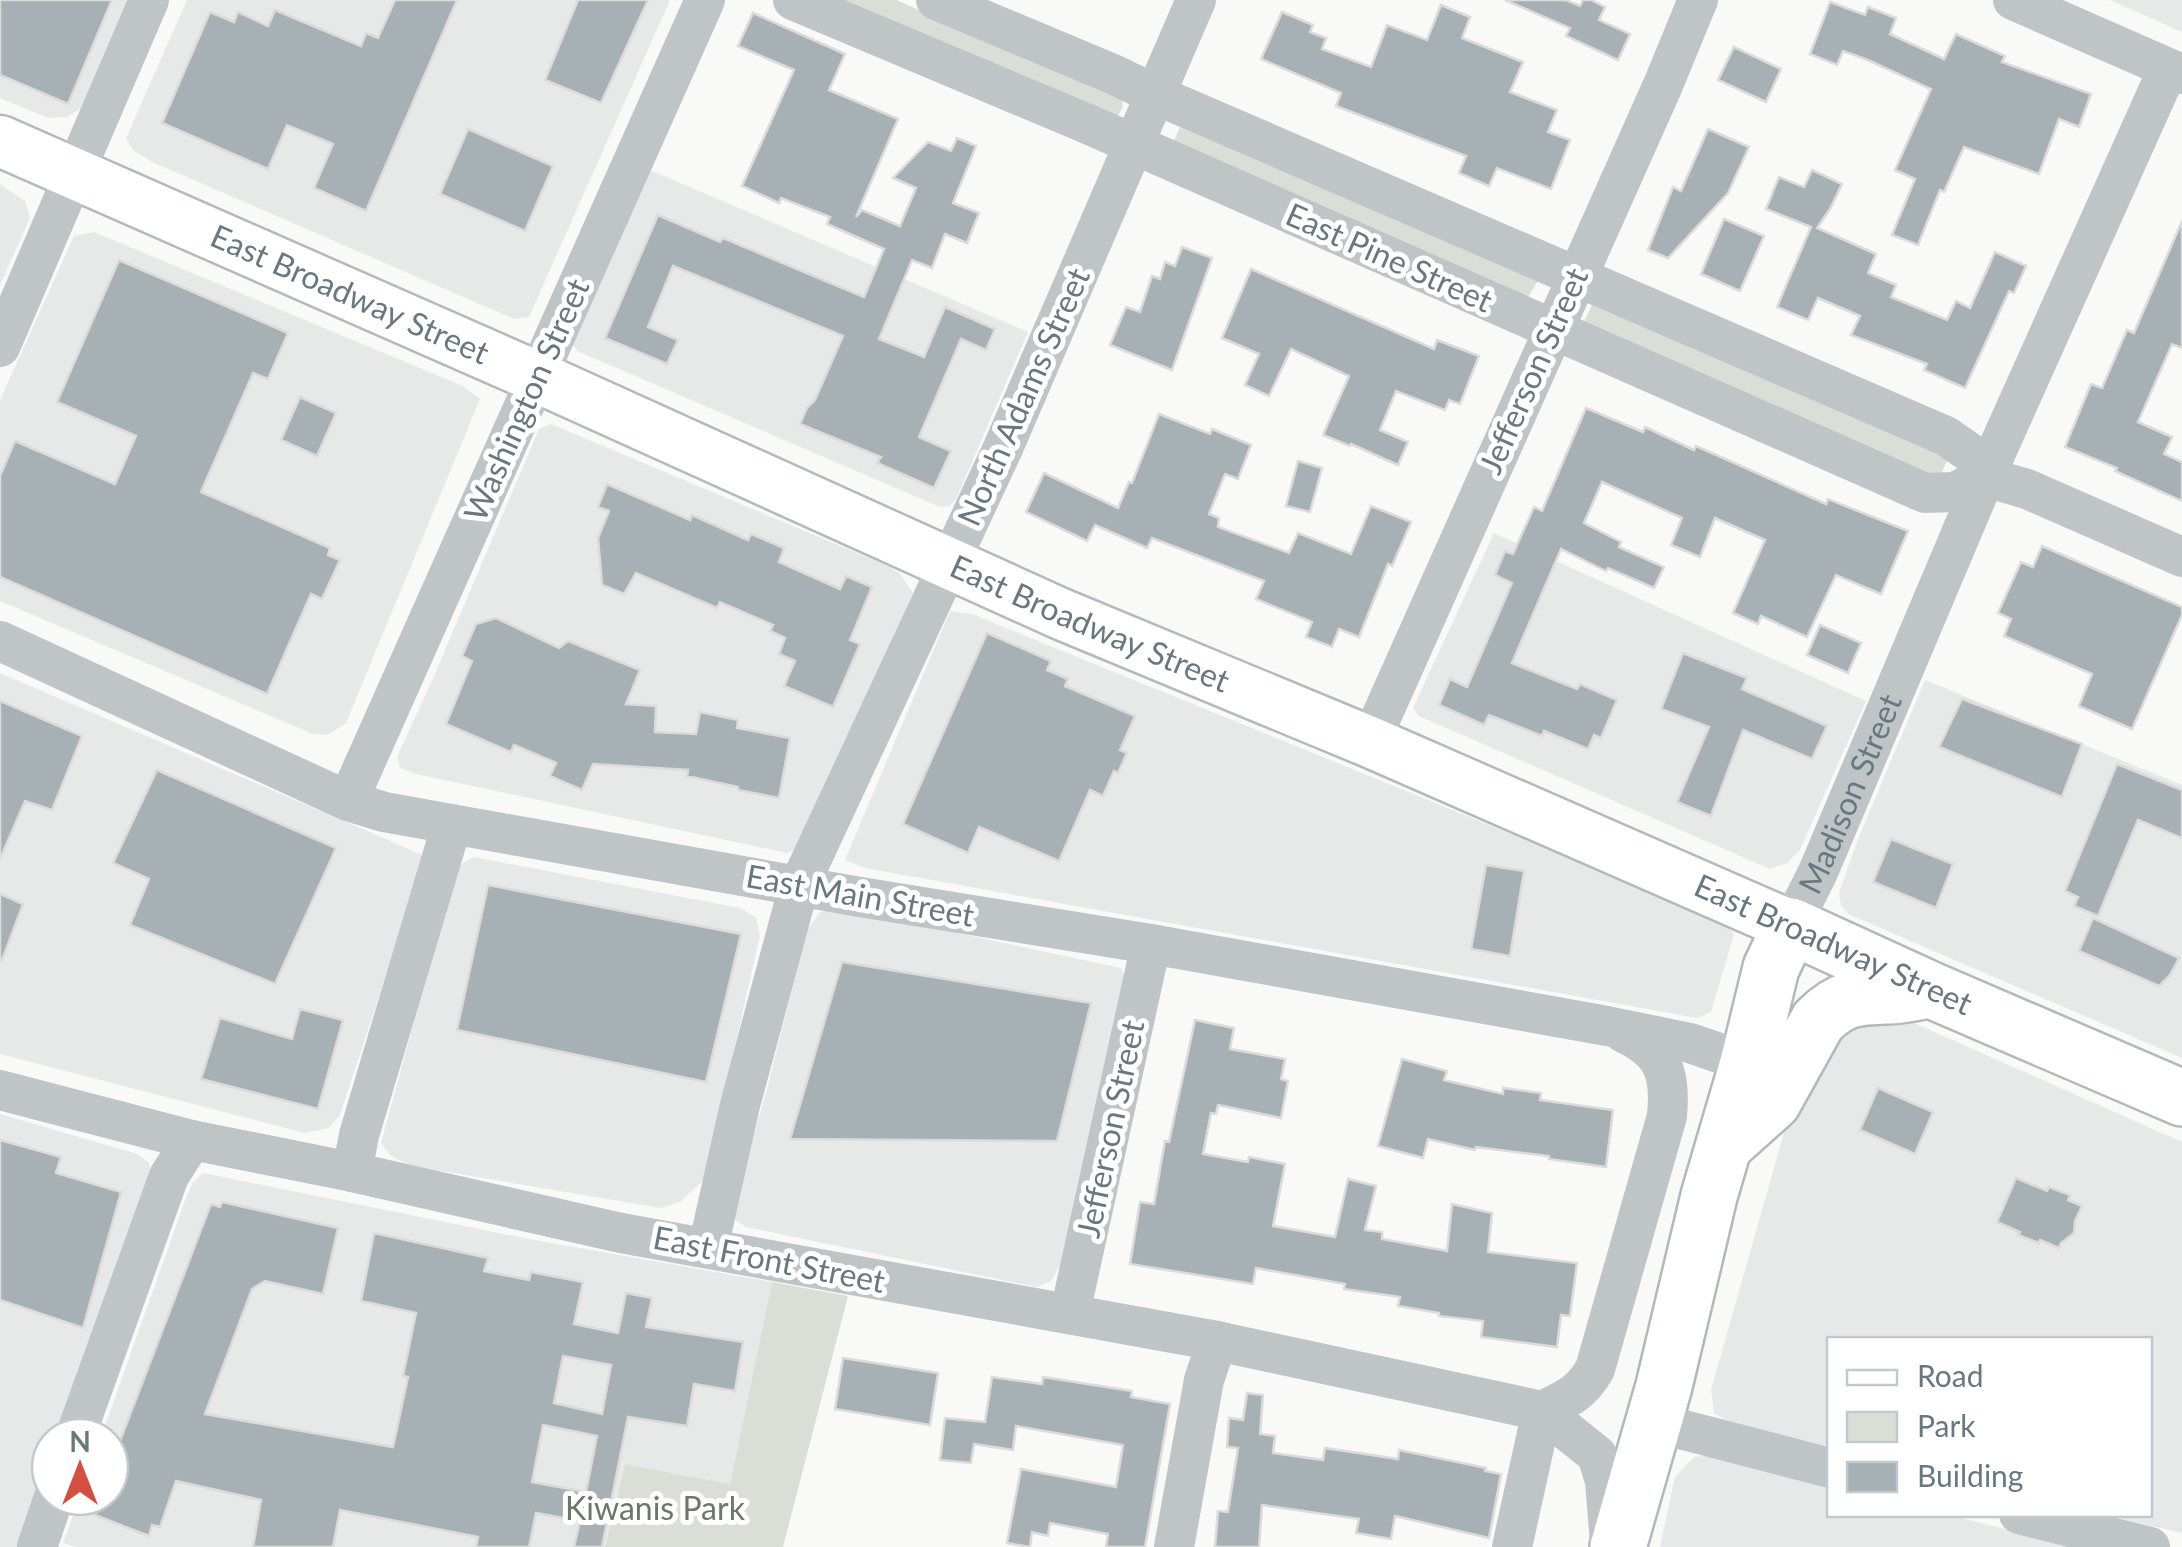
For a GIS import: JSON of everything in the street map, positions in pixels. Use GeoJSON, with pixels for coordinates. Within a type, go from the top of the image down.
{"type":"FeatureCollection","features":[{"type":"Feature","properties":{"kind":"highway","name":"East Broadway Street"},"geometry":{"type":"LineString","coordinates":[[1791,926],[2182,1098]]}},
{"type":"Feature","properties":{"kind":"highway","name":"Madison Street"},"geometry":{"type":"LineString","coordinates":[[1614,1547],[1653,1422],[1772,968],[1791,926]]}},
{"type":"Feature","properties":{"kind":"highway"},"geometry":{"type":"LineString","coordinates":[[1722,1149],[1773,1102],[1818,1021],[1827,1012],[1852,998],[1931,990]]}},
{"type":"Feature","properties":{"kind":"main road","name":"East Broadway Street"},"geometry":{"type":"LineString","coordinates":[[0,141],[537,376],[1079,622],[1370,742],[1791,926]]}},
{"type":"Feature","properties":{"kind":"street"},"geometry":{"type":"LineString","coordinates":[[0,346],[148,0]]}},
{"type":"Feature","properties":{"kind":"street","name":"Washington Street"},"geometry":{"type":"LineString","coordinates":[[348,800],[705,0]]}},
{"type":"Feature","properties":{"kind":"street","name":"East Pine Street"},"geometry":{"type":"LineString","coordinates":[[793,0],[1925,493],[1954,492],[1986,477]]}},
{"type":"Feature","properties":{"kind":"street","name":"East Pine Street"},"geometry":{"type":"LineString","coordinates":[[936,0],[1946,436],[1973,455],[1986,477],[2028,490],[2182,557]]}},
{"type":"Feature","properties":{"kind":"street","name":"North Adams Street"},"geometry":{"type":"LineString","coordinates":[[708,1248],[740,1106],[799,886],[1050,342],[1196,0]]}},
{"type":"Feature","properties":{"kind":"street","name":"Jefferson Street"},"geometry":{"type":"LineString","coordinates":[[1370,742],[1698,0]]}},
{"type":"Feature","properties":{"kind":"street"},"geometry":{"type":"LineString","coordinates":[[2013,0],[2175,72]]}},
{"type":"Feature","properties":{"kind":"street","name":"Madison Street"},"geometry":{"type":"LineString","coordinates":[[1791,926],[1818,872],[1986,477],[2175,72]]}},
{"type":"Feature","properties":{"kind":"street","name":"East Main Street"},"geometry":{"type":"LineString","coordinates":[[0,641],[348,800],[384,812],[1607,1026],[1690,1043],[1748,1063]]}},
{"type":"Feature","properties":{"kind":"street"},"geometry":{"type":"LineString","coordinates":[[352,1172],[452,824]]}},
{"type":"Feature","properties":{"kind":"street","name":"Jefferson Street"},"geometry":{"type":"LineString","coordinates":[[1070,1314],[1151,944]]}},
{"type":"Feature","properties":{"kind":"street"},"geometry":{"type":"LineString","coordinates":[[1542,1411],[1572,1396],[1595,1370],[1667,1116],[1669,1089],[1662,1064],[1640,1042],[1607,1026]]}},
{"type":"Feature","properties":{"kind":"street","name":"East Front Street"},"geometry":{"type":"LineString","coordinates":[[0,1090],[192,1140],[602,1229],[1217,1341],[1542,1411]]}},
{"type":"Feature","properties":{"kind":"street"},"geometry":{"type":"LineString","coordinates":[[82,1417],[169,1176],[192,1140]]}},
{"type":"Feature","properties":{"kind":"street"},"geometry":{"type":"LineString","coordinates":[[1174,1547],[1204,1380],[1217,1341]]}},
{"type":"Feature","properties":{"kind":"street"},"geometry":{"type":"LineString","coordinates":[[1512,1547],[1542,1411]]}},
{"type":"Feature","properties":{"kind":"street"},"geometry":{"type":"LineString","coordinates":[[1542,1411],[1597,1455],[1614,1547]]}},
{"type":"Feature","properties":{"kind":"street"},"geometry":{"type":"LineString","coordinates":[[1653,1422],[1827,1467]]}},
{"type":"Feature","properties":{"kind":"street"},"geometry":{"type":"LineString","coordinates":[[37,1547],[47,1517]]}},
{"type":"Feature","properties":{"kind":"street"},"geometry":{"type":"LineString","coordinates":[[2031,1517],[2150,1547]]}},
{"type":"Feature","properties":{"kind":"shaded area"},"geometry":{"type":"Polygon","coordinates":[[[0,0],[127,0],[81,108],[67,117],[48,118],[0,98],[0,0]]]}},
{"type":"Feature","properties":{"kind":"shaded area"},"geometry":{"type":"Polygon","coordinates":[[[187,0],[670,0],[529,317],[514,319],[152,162],[133,150],[126,138],[187,0]]]}},
{"type":"Feature","properties":{"kind":"shaded area"},"geometry":{"type":"Polygon","coordinates":[[[2110,0],[2182,0],[2182,32],[2110,0]]]}},
{"type":"Feature","properties":{"kind":"shaded area"},"geometry":{"type":"Polygon","coordinates":[[[650,170],[1028,332],[950,506],[940,507],[577,351],[569,340],[650,170]]]}},
{"type":"Feature","properties":{"kind":"shaded area"},"geometry":{"type":"Polygon","coordinates":[[[0,184],[25,201],[30,218],[0,285],[0,184]]]}},
{"type":"Feature","properties":{"kind":"shaded area"},"geometry":{"type":"Polygon","coordinates":[[[94,232],[463,386],[480,399],[346,723],[328,735],[313,734],[0,601],[0,400],[74,236],[94,232]]]}},
{"type":"Feature","properties":{"kind":"shaded area"},"geometry":{"type":"Polygon","coordinates":[[[551,424],[890,567],[913,593],[801,845],[788,853],[400,768],[397,757],[539,429],[551,424]]]}},
{"type":"Feature","properties":{"kind":"shaded area"},"geometry":{"type":"Polygon","coordinates":[[[1494,533],[1866,701],[1800,850],[1787,863],[1770,869],[1419,716],[1413,708],[1494,533]]]}},
{"type":"Feature","properties":{"kind":"shaded area"},"geometry":{"type":"Polygon","coordinates":[[[950,611],[972,614],[1720,919],[1734,934],[1711,1012],[1697,1018],[865,868],[845,860],[950,611]]]}},
{"type":"Feature","properties":{"kind":"shaded area"},"geometry":{"type":"Polygon","coordinates":[[[0,673],[425,856],[340,1115],[329,1128],[305,1133],[0,1054],[0,673]]]}},
{"type":"Feature","properties":{"kind":"shaded area"},"geometry":{"type":"Polygon","coordinates":[[[1925,680],[2182,785],[2182,1058],[1848,914],[1841,905],[1839,893],[1858,839],[1925,680]]]}},
{"type":"Feature","properties":{"kind":"shaded area"},"geometry":{"type":"Polygon","coordinates":[[[474,857],[740,908],[756,917],[760,935],[705,1179],[680,1202],[661,1208],[412,1166],[391,1156],[381,1143],[456,867],[474,857]]]}},
{"type":"Feature","properties":{"kind":"shaded area"},"geometry":{"type":"Polygon","coordinates":[[[841,908],[1121,968],[1126,978],[1061,1263],[1051,1281],[1036,1287],[746,1227],[734,1219],[733,1206],[807,930],[820,912],[841,908]]]}},
{"type":"Feature","properties":{"kind":"shaded area"},"geometry":{"type":"Polygon","coordinates":[[[1885,1010],[2182,1142],[2182,1533],[2113,1517],[2152,1517],[2152,1337],[1827,1337],[1827,1449],[1736,1426],[1714,1413],[1711,1390],[1783,1136],[1827,1022],[1885,1010]]]}},
{"type":"Feature","properties":{"kind":"shaded area"},"geometry":{"type":"Polygon","coordinates":[[[0,1114],[137,1154],[149,1163],[152,1178],[71,1417],[30,1417],[33,1517],[21,1547],[0,1547],[0,1114]]]}},
{"type":"Feature","properties":{"kind":"shaded area"},"geometry":{"type":"Polygon","coordinates":[[[203,1173],[529,1239],[772,1282],[730,1484],[625,1464],[605,1547],[77,1547],[63,1543],[73,1517],[130,1517],[130,1417],[108,1417],[193,1182],[203,1173]]]}},
{"type":"Feature","properties":{"kind":"shaded area"},"geometry":{"type":"Polygon","coordinates":[[[1716,1455],[1827,1483],[1827,1517],[1957,1517],[2077,1547],[1660,1547],[1675,1477],[1694,1457],[1716,1455]]]}},
{"type":"Feature","properties":{"kind":"green space"},"geometry":{"type":"Polygon","coordinates":[[[827,0],[896,0],[1118,96],[1123,106],[1116,120],[827,0]]]}},
{"type":"Feature","properties":{"kind":"green space"},"geometry":{"type":"Polygon","coordinates":[[[1180,127],[1538,281],[1528,297],[1174,141],[1180,127]]]}},
{"type":"Feature","properties":{"kind":"green space"},"geometry":{"type":"Polygon","coordinates":[[[1592,305],[1942,452],[1947,461],[1938,478],[1584,322],[1592,305]]]}},
{"type":"Feature","properties":{"kind":"green space","name":"Kiwanis Park"},"geometry":{"type":"Polygon","coordinates":[[[772,1282],[848,1296],[783,1547],[605,1547],[625,1464],[730,1484],[772,1282]]]}},
{"type":"Feature","properties":{"kind":"building"},"geometry":{"type":"Polygon","coordinates":[[[0,0],[112,0],[68,104],[0,75],[0,0]]]}},
{"type":"Feature","properties":{"kind":"building"},"geometry":{"type":"Polygon","coordinates":[[[395,0],[457,0],[366,211],[314,188],[333,144],[287,125],[268,169],[162,123],[210,12],[234,22],[238,12],[268,26],[275,10],[361,46],[366,33],[378,38],[395,0]]]}},
{"type":"Feature","properties":{"kind":"building"},"geometry":{"type":"Polygon","coordinates":[[[578,0],[648,0],[601,103],[545,80],[578,0]]]}},
{"type":"Feature","properties":{"kind":"building"},"geometry":{"type":"Polygon","coordinates":[[[1505,0],[1566,0],[1580,6],[1583,0],[1591,0],[1605,7],[1599,20],[1630,34],[1618,60],[1566,36],[1570,28],[1505,0]]]}},
{"type":"Feature","properties":{"kind":"building"},"geometry":{"type":"Polygon","coordinates":[[[1830,2],[1865,15],[1868,7],[1896,18],[1890,34],[1944,59],[1956,34],[2005,56],[2002,62],[2091,94],[2079,127],[2059,119],[2039,174],[1964,147],[1944,192],[1940,190],[1918,245],[1892,235],[1915,179],[1895,170],[1931,89],[1843,51],[1837,65],[1810,54],[1830,2]]]}},
{"type":"Feature","properties":{"kind":"building"},"geometry":{"type":"Polygon","coordinates":[[[1441,5],[1470,17],[1462,38],[1523,62],[1510,92],[1557,110],[1548,132],[1570,140],[1551,189],[1497,168],[1489,186],[1459,173],[1466,156],[1336,106],[1341,93],[1261,59],[1282,12],[1313,25],[1310,32],[1326,38],[1322,49],[1371,67],[1387,25],[1427,40],[1441,5]]]}},
{"type":"Feature","properties":{"kind":"building"},"geometry":{"type":"Polygon","coordinates":[[[753,13],[845,54],[829,90],[898,119],[856,217],[862,210],[900,226],[916,188],[893,178],[928,142],[951,151],[957,138],[976,146],[953,203],[979,213],[967,243],[945,234],[932,268],[912,260],[879,339],[924,357],[945,307],[995,329],[986,350],[961,339],[919,437],[951,451],[934,488],[877,463],[881,457],[800,424],[843,336],[673,266],[648,327],[678,340],[667,364],[605,338],[658,215],[864,297],[884,249],[827,224],[830,217],[781,198],[779,203],[742,186],[794,70],[738,46],[753,13]]]}},
{"type":"Feature","properties":{"kind":"building"},"geometry":{"type":"Polygon","coordinates":[[[1734,47],[1781,69],[1766,102],[1718,80],[1734,47]]]}},
{"type":"Feature","properties":{"kind":"building"},"geometry":{"type":"Polygon","coordinates":[[[468,129],[553,166],[525,231],[440,194],[468,129]]]}},
{"type":"Feature","properties":{"kind":"building"},"geometry":{"type":"Polygon","coordinates":[[[1708,129],[1749,147],[1728,193],[1668,258],[1648,250],[1673,187],[1681,191],[1708,129]]]}},
{"type":"Feature","properties":{"kind":"building"},"geometry":{"type":"Polygon","coordinates":[[[1812,170],[1842,184],[1817,228],[1876,254],[1868,273],[1896,285],[1891,297],[1947,320],[1956,301],[1970,308],[1995,252],[2026,266],[2014,293],[2009,291],[1965,388],[1924,370],[1927,364],[1851,335],[1860,316],[1818,298],[1808,320],[1777,307],[1811,227],[1766,209],[1779,177],[1804,187],[1812,170]]]}},
{"type":"Feature","properties":{"kind":"building"},"geometry":{"type":"Polygon","coordinates":[[[1724,219],[1764,236],[1740,291],[1701,274],[1724,219]]]}},
{"type":"Feature","properties":{"kind":"building"},"geometry":{"type":"Polygon","coordinates":[[[2182,221],[2182,348],[2172,344],[2138,422],[2172,437],[2164,454],[2182,462],[2182,501],[2065,447],[2091,384],[2102,388],[2127,330],[2134,333],[2182,221]]]}},
{"type":"Feature","properties":{"kind":"building"},"geometry":{"type":"Polygon","coordinates":[[[1182,247],[1212,258],[1172,370],[1110,345],[1126,307],[1140,312],[1152,276],[1160,279],[1165,262],[1175,266],[1182,247]]]}},
{"type":"Feature","properties":{"kind":"building"},"geometry":{"type":"Polygon","coordinates":[[[119,260],[288,333],[268,379],[253,373],[201,492],[330,548],[328,555],[340,560],[322,599],[311,594],[267,694],[0,577],[0,476],[15,441],[115,484],[136,436],[57,402],[119,260]]]}},
{"type":"Feature","properties":{"kind":"building"},"geometry":{"type":"Polygon","coordinates":[[[1251,269],[1434,349],[1437,340],[1479,356],[1460,404],[1449,400],[1445,410],[1396,391],[1380,430],[1408,442],[1398,465],[1323,435],[1349,376],[1291,349],[1269,396],[1245,385],[1259,354],[1222,338],[1251,269]]]}},
{"type":"Feature","properties":{"kind":"building"},"geometry":{"type":"Polygon","coordinates":[[[300,397],[336,413],[317,456],[281,440],[300,397]]]}},
{"type":"Feature","properties":{"kind":"building"},"geometry":{"type":"Polygon","coordinates":[[[1586,408],[1643,432],[1645,427],[1694,450],[1696,446],[1826,504],[1828,499],[1908,531],[1881,594],[1836,575],[1807,637],[1761,616],[1758,624],[1733,613],[1765,540],[1715,518],[1700,557],[1671,545],[1682,518],[1602,482],[1584,523],[1621,542],[1619,547],[1664,567],[1654,588],[1561,549],[1512,663],[1617,700],[1601,738],[1594,735],[1588,749],[1489,715],[1484,725],[1439,705],[1450,679],[1467,687],[1512,583],[1495,575],[1505,551],[1513,554],[1534,507],[1542,511],[1586,408]]]}},
{"type":"Feature","properties":{"kind":"building"},"geometry":{"type":"Polygon","coordinates":[[[1159,414],[1251,445],[1238,479],[1225,474],[1209,514],[1219,518],[1218,527],[1289,553],[1298,533],[1351,554],[1371,506],[1411,522],[1392,566],[1388,564],[1359,637],[1339,629],[1332,647],[1306,637],[1312,622],[1256,599],[1264,581],[1152,538],[1147,548],[1095,525],[1087,541],[1026,512],[1044,473],[1118,508],[1159,414]]]}},
{"type":"Feature","properties":{"kind":"building"},"geometry":{"type":"Polygon","coordinates":[[[1298,461],[1322,468],[1310,512],[1286,506],[1298,461]]]}},
{"type":"Feature","properties":{"kind":"building"},"geometry":{"type":"Polygon","coordinates":[[[607,484],[690,520],[692,515],[748,540],[751,534],[784,548],[779,562],[840,589],[846,576],[872,587],[850,640],[860,644],[833,707],[784,686],[795,661],[779,654],[785,638],[770,631],[773,625],[720,602],[717,608],[636,573],[624,594],[602,585],[598,538],[609,511],[598,507],[607,484]]]}},
{"type":"Feature","properties":{"kind":"building"},"geometry":{"type":"Polygon","coordinates":[[[2042,546],[2182,607],[2182,615],[2132,729],[2079,706],[2092,674],[2004,636],[2011,619],[1998,613],[2021,562],[2033,567],[2042,546]]]}},
{"type":"Feature","properties":{"kind":"building"},"geometry":{"type":"Polygon","coordinates":[[[496,618],[559,648],[568,641],[640,670],[626,704],[656,706],[655,732],[696,734],[700,712],[738,720],[737,728],[790,738],[779,798],[687,776],[688,770],[593,764],[582,790],[550,776],[556,763],[514,745],[511,752],[446,724],[472,661],[462,656],[476,624],[496,618]]]}},
{"type":"Feature","properties":{"kind":"building"},"geometry":{"type":"Polygon","coordinates":[[[1820,625],[1861,643],[1848,673],[1807,655],[1820,625]]]}},
{"type":"Feature","properties":{"kind":"building"},"geometry":{"type":"Polygon","coordinates":[[[987,633],[1051,661],[1047,670],[1068,679],[1065,686],[1135,716],[1120,750],[1127,753],[1118,773],[1114,771],[1103,796],[1090,790],[1059,861],[979,827],[968,853],[903,824],[987,633]]]}},
{"type":"Feature","properties":{"kind":"building"},"geometry":{"type":"Polygon","coordinates":[[[1683,653],[1747,678],[1742,689],[1827,726],[1812,759],[1743,730],[1711,816],[1677,802],[1709,727],[1661,709],[1683,653]]]}},
{"type":"Feature","properties":{"kind":"building"},"geometry":{"type":"Polygon","coordinates":[[[1962,699],[2082,744],[2062,797],[1939,747],[1962,699]]]}},
{"type":"Feature","properties":{"kind":"building"},"geometry":{"type":"Polygon","coordinates":[[[0,701],[82,736],[52,810],[25,801],[0,859],[0,701]]]}},
{"type":"Feature","properties":{"kind":"building"},"geometry":{"type":"Polygon","coordinates":[[[2117,764],[2182,790],[2182,838],[2138,820],[2098,916],[2074,906],[2078,897],[2065,891],[2117,764]]]}},
{"type":"Feature","properties":{"kind":"building"},"geometry":{"type":"Polygon","coordinates":[[[157,770],[336,848],[275,984],[130,925],[149,879],[113,863],[157,770]]]}},
{"type":"Feature","properties":{"kind":"building"},"geometry":{"type":"Polygon","coordinates":[[[1891,839],[1953,864],[1936,908],[1873,882],[1891,839]]]}},
{"type":"Feature","properties":{"kind":"building"},"geometry":{"type":"Polygon","coordinates":[[[1486,865],[1524,871],[1510,956],[1471,949],[1486,865]]]}},
{"type":"Feature","properties":{"kind":"building"},"geometry":{"type":"Polygon","coordinates":[[[488,885],[741,934],[706,1082],[457,1030],[488,885]]]}},
{"type":"Feature","properties":{"kind":"building"},"geometry":{"type":"Polygon","coordinates":[[[0,894],[23,904],[2,960],[0,960],[0,894]]]}},
{"type":"Feature","properties":{"kind":"building"},"geometry":{"type":"Polygon","coordinates":[[[2093,918],[2179,958],[2170,975],[2159,986],[2079,951],[2093,918]]]}},
{"type":"Feature","properties":{"kind":"building"},"geometry":{"type":"Polygon","coordinates":[[[842,962],[1091,1003],[1057,1141],[790,1139],[842,962]]]}},
{"type":"Feature","properties":{"kind":"building"},"geometry":{"type":"Polygon","coordinates":[[[300,1009],[343,1020],[318,1109],[201,1079],[220,1018],[292,1039],[300,1009]]]}},
{"type":"Feature","properties":{"kind":"building"},"geometry":{"type":"Polygon","coordinates":[[[1195,1020],[1234,1028],[1230,1049],[1285,1059],[1281,1079],[1288,1081],[1281,1118],[1218,1105],[1216,1114],[1211,1113],[1203,1154],[1285,1164],[1273,1226],[1335,1237],[1348,1179],[1376,1186],[1365,1230],[1382,1232],[1382,1239],[1447,1251],[1452,1204],[1492,1213],[1488,1252],[1577,1263],[1570,1316],[1561,1315],[1557,1347],[1481,1337],[1483,1321],[1398,1306],[1400,1297],[1344,1289],[1345,1284],[1256,1268],[1253,1284],[1130,1264],[1140,1202],[1154,1204],[1195,1020]]]}},
{"type":"Feature","properties":{"kind":"building"},"geometry":{"type":"Polygon","coordinates":[[[1402,1059],[1447,1071],[1444,1080],[1503,1094],[1503,1088],[1541,1093],[1540,1100],[1613,1110],[1606,1167],[1549,1156],[1476,1147],[1475,1150],[1428,1139],[1423,1158],[1378,1146],[1402,1059]]]}},
{"type":"Feature","properties":{"kind":"building"},"geometry":{"type":"Polygon","coordinates":[[[1878,1088],[1933,1112],[1915,1154],[1860,1130],[1878,1088]]]}},
{"type":"Feature","properties":{"kind":"building"},"geometry":{"type":"Polygon","coordinates":[[[0,1140],[61,1157],[56,1173],[121,1192],[83,1328],[0,1300],[0,1140]]]}},
{"type":"Feature","properties":{"kind":"building"},"geometry":{"type":"Polygon","coordinates":[[[2016,1178],[2047,1191],[2049,1187],[2070,1195],[2068,1200],[2082,1206],[2074,1233],[2059,1248],[2018,1235],[2020,1232],[1997,1222],[2016,1178]]]}},
{"type":"Feature","properties":{"kind":"building"},"geometry":{"type":"Polygon","coordinates":[[[222,1202],[338,1228],[323,1294],[265,1281],[252,1289],[205,1414],[393,1447],[416,1313],[361,1301],[374,1233],[488,1258],[484,1271],[529,1280],[531,1272],[583,1282],[574,1324],[618,1333],[626,1293],[652,1298],[646,1327],[743,1342],[735,1391],[694,1384],[687,1426],[628,1417],[602,1547],[574,1547],[580,1521],[536,1513],[529,1547],[476,1547],[478,1537],[340,1510],[333,1547],[253,1547],[261,1500],[176,1481],[160,1527],[152,1525],[149,1536],[100,1517],[130,1517],[129,1417],[211,1204],[220,1207],[222,1202]],[[563,1356],[554,1403],[602,1414],[611,1365],[563,1356]],[[543,1425],[532,1482],[586,1492],[597,1436],[543,1425]]]}},
{"type":"Feature","properties":{"kind":"building"},"geometry":{"type":"Polygon","coordinates":[[[843,1358],[938,1373],[930,1425],[835,1409],[843,1358]]]}},
{"type":"Feature","properties":{"kind":"building"},"geometry":{"type":"Polygon","coordinates":[[[992,1377],[1042,1384],[1043,1377],[1132,1391],[1131,1397],[1170,1404],[1145,1547],[1106,1547],[1108,1534],[1050,1523],[1048,1536],[1032,1532],[1030,1547],[1007,1543],[1021,1469],[1116,1487],[1123,1445],[1016,1426],[1013,1450],[974,1444],[971,1463],[940,1460],[945,1418],[985,1422],[992,1377]]]}},
{"type":"Feature","properties":{"kind":"building"},"geometry":{"type":"Polygon","coordinates":[[[1247,1393],[1263,1395],[1260,1434],[1275,1436],[1273,1453],[1323,1460],[1325,1448],[1398,1459],[1399,1450],[1501,1474],[1489,1538],[1395,1516],[1391,1539],[1356,1533],[1359,1519],[1262,1505],[1259,1547],[1215,1547],[1218,1511],[1228,1512],[1238,1448],[1227,1447],[1229,1418],[1243,1420],[1247,1393]]]}}]}
